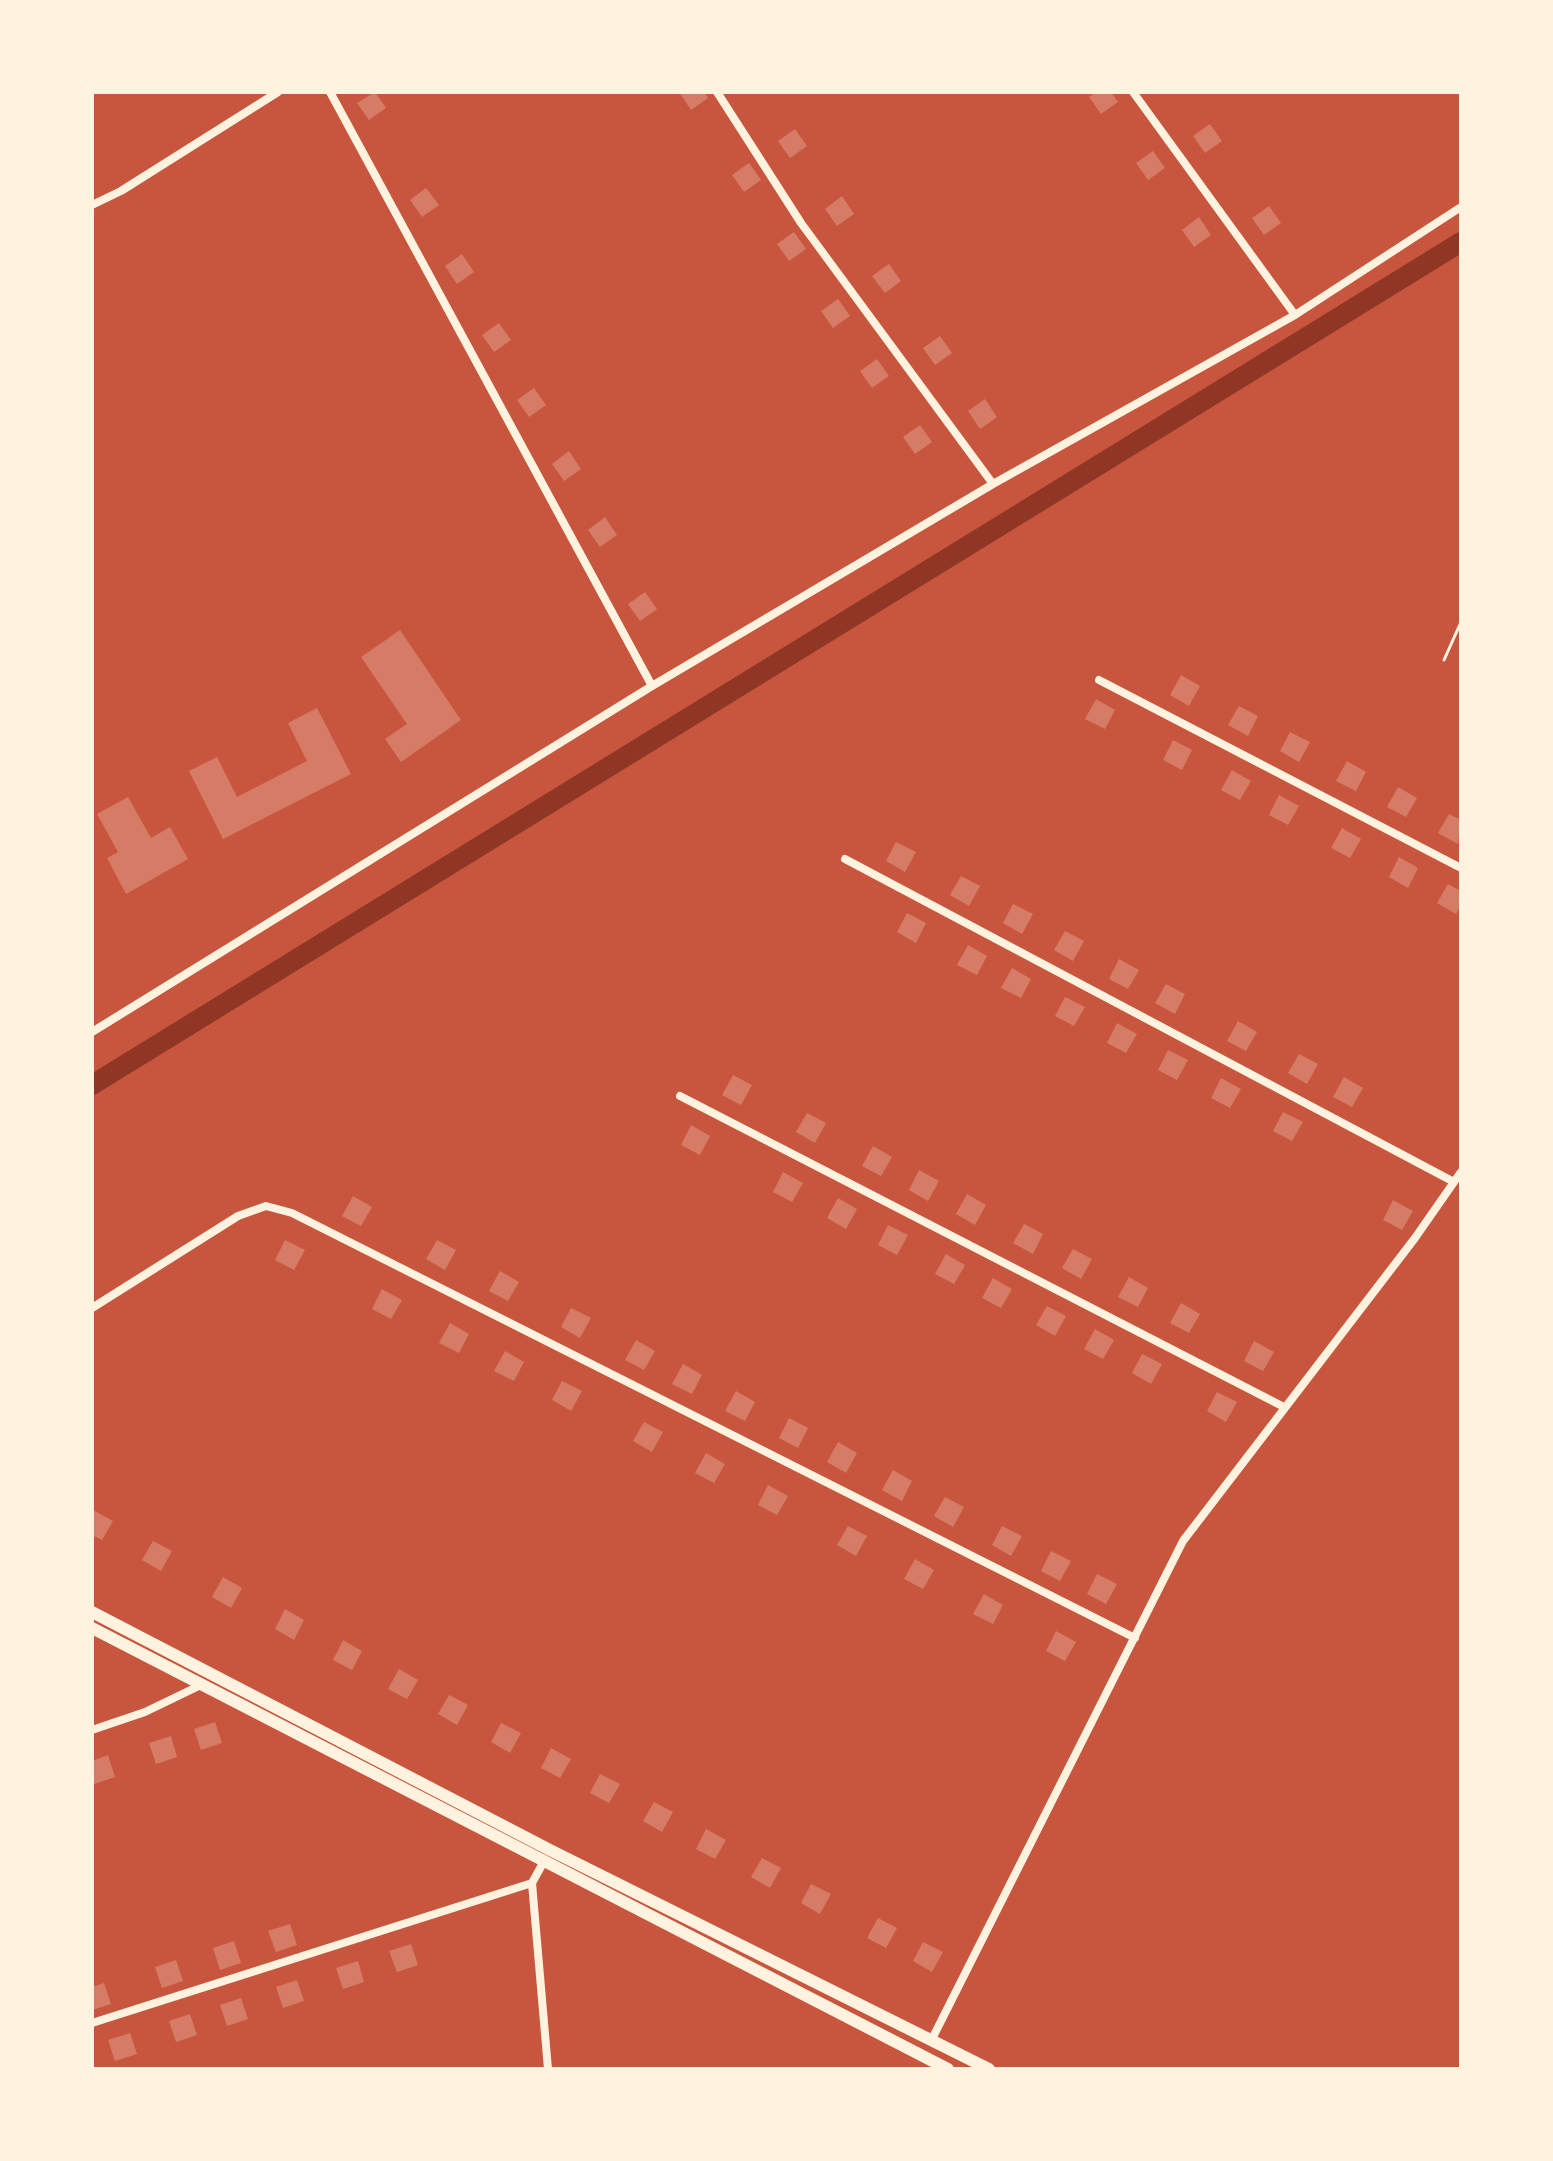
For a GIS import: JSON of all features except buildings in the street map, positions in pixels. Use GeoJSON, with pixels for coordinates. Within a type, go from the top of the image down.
{"type":"FeatureCollection","features":[{"type":"Feature","properties":{"kind":"main road"},"geometry":{"type":"LineString","coordinates":[[92,1612],[578,1864],[989,2069]]}},
{"type":"Feature","properties":{"kind":"main road"},"geometry":{"type":"LineString","coordinates":[[92,1628],[948,2069]]}},
{"type":"Feature","properties":{"kind":"street"},"geometry":{"type":"LineString","coordinates":[[92,205],[121,191],[278,92]]}},
{"type":"Feature","properties":{"kind":"street"},"geometry":{"type":"LineString","coordinates":[[330,92],[652,686]]}},
{"type":"Feature","properties":{"kind":"street"},"geometry":{"type":"LineString","coordinates":[[717,92],[801,223],[993,484]]}},
{"type":"Feature","properties":{"kind":"street"},"geometry":{"type":"LineString","coordinates":[[1133,92],[1295,315]]}},
{"type":"Feature","properties":{"kind":"street"},"geometry":{"type":"LineString","coordinates":[[92,1032],[652,686],[993,484],[1295,315],[1461,207]]}},
{"type":"Feature","properties":{"kind":"street"},"geometry":{"type":"LineString","coordinates":[[1099,680],[1461,868]]}},
{"type":"Feature","properties":{"kind":"street"},"geometry":{"type":"LineString","coordinates":[[845,859],[1454,1182]]}},
{"type":"Feature","properties":{"kind":"street"},"geometry":{"type":"LineString","coordinates":[[680,1096],[1284,1407]]}},
{"type":"Feature","properties":{"kind":"street"},"geometry":{"type":"LineString","coordinates":[[932,2039],[1183,1541],[1415,1238],[1461,1172]]}},
{"type":"Feature","properties":{"kind":"street"},"geometry":{"type":"LineString","coordinates":[[92,1308],[238,1216],[266,1206],[292,1213],[1135,1638]]}},
{"type":"Feature","properties":{"kind":"street"},"geometry":{"type":"LineString","coordinates":[[92,1730],[145,1712],[201,1685]]}},
{"type":"Feature","properties":{"kind":"street"},"geometry":{"type":"LineString","coordinates":[[543,1863],[532,1883],[548,2069]]}},
{"type":"Feature","properties":{"kind":"street"},"geometry":{"type":"LineString","coordinates":[[92,2023],[532,1883]]}},
{"type":"Feature","properties":{"kind":"path"},"geometry":{"type":"LineString","coordinates":[[1444,660],[1461,622]]}},
{"type":"Feature","properties":{"kind":"waterway"},"geometry":{"type":"LineString","coordinates":[[92,1085],[1461,242]]}}]}
